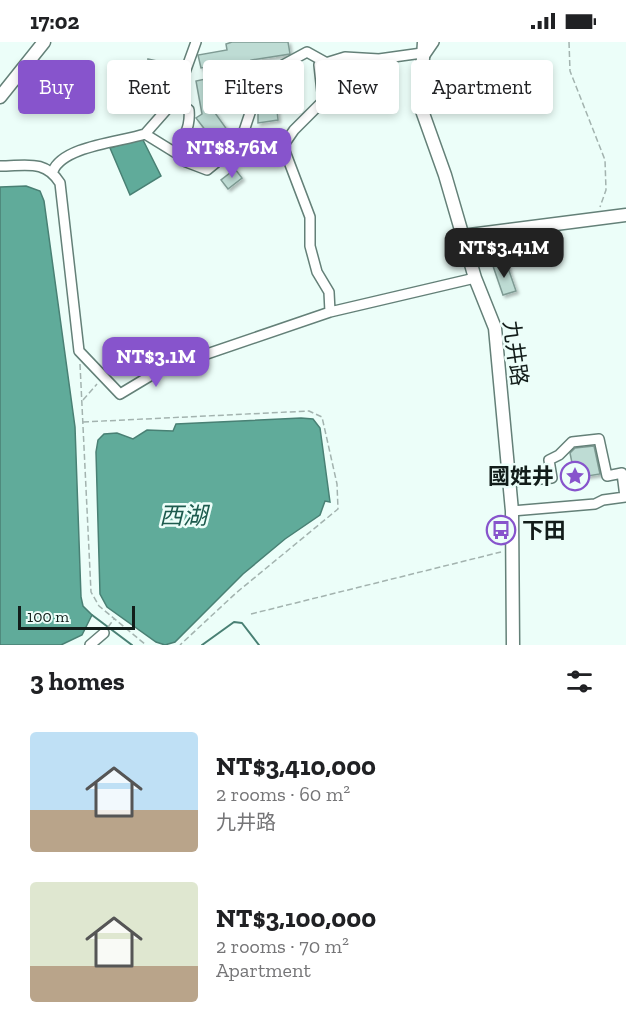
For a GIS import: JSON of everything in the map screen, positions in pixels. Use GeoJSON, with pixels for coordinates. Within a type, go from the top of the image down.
{"type":"FeatureCollection","features":[{"type":"Feature","properties":{"kind":"main road"},"geometry":{"type":"LineString","coordinates":[[0,97],[44,42]]}},
{"type":"Feature","properties":{"kind":"main road","name":"九井路"},"geometry":{"type":"LineString","coordinates":[[423,52],[420,105],[445,175],[475,278],[495,328],[512,511],[513,645]]}},
{"type":"Feature","properties":{"kind":"main road"},"geometry":{"type":"LineString","coordinates":[[462,236],[626,215]]}},
{"type":"Feature","properties":{"kind":"street"},"geometry":{"type":"LineString","coordinates":[[189,60],[196,42]]}},
{"type":"Feature","properties":{"kind":"street"},"geometry":{"type":"LineString","coordinates":[[333,60],[345,57],[379,59],[423,52],[434,42]]}},
{"type":"Feature","properties":{"kind":"street"},"geometry":{"type":"LineString","coordinates":[[240,143],[255,98],[283,65],[307,52],[321,60]]}},
{"type":"Feature","properties":{"kind":"street"},"geometry":{"type":"LineString","coordinates":[[283,146],[294,129],[316,108]]}},
{"type":"Feature","properties":{"kind":"street"},"geometry":{"type":"LineString","coordinates":[[53,171],[56,163],[72,153],[145,134],[163,114]]}},
{"type":"Feature","properties":{"kind":"street"},"geometry":{"type":"LineString","coordinates":[[179,155],[180,145],[190,125],[189,114]]}},
{"type":"Feature","properties":{"kind":"street"},"geometry":{"type":"LineString","coordinates":[[145,134],[179,155],[186,162],[207,170],[240,143],[279,137],[310,217],[310,246],[317,272],[329,292],[330,312]]}},
{"type":"Feature","properties":{"kind":"street"},"geometry":{"type":"LineString","coordinates":[[0,166],[43,166],[53,171],[60,183],[79,351],[120,394],[160,370],[330,312],[475,278]]}},
{"type":"Feature","properties":{"kind":"street"},"geometry":{"type":"LineString","coordinates":[[509,482],[552,478],[549,460],[559,455],[572,442],[599,440],[607,476],[622,473],[625,497],[603,500],[595,504],[512,511]]}},
{"type":"Feature","properties":{"kind":"street"},"geometry":{"type":"LineString","coordinates":[[90,645],[107,629]]}},
{"type":"Feature","properties":{"kind":"path"},"geometry":{"type":"LineString","coordinates":[[569,42],[570,71],[605,160],[606,190],[596,219]]}},
{"type":"Feature","properties":{"kind":"path"},"geometry":{"type":"LineString","coordinates":[[79,351],[92,592],[99,606],[146,645]]}},
{"type":"Feature","properties":{"kind":"path"},"geometry":{"type":"LineString","coordinates":[[82,402],[94,385],[106,379]]}},
{"type":"Feature","properties":{"kind":"path"},"geometry":{"type":"LineString","coordinates":[[83,422],[309,411],[322,417],[337,484],[338,509],[236,593],[180,645]]}},
{"type":"Feature","properties":{"kind":"path"},"geometry":{"type":"LineString","coordinates":[[251,614],[511,549]]}},
{"type":"Feature","properties":{"kind":"path"},"geometry":{"type":"LineString","coordinates":[[107,629],[114,619]]}},
{"type":"Feature","properties":{"kind":"water"},"geometry":{"type":"Polygon","coordinates":[[[142,138],[161,176],[130,195],[110,148],[142,138]]]}},
{"type":"Feature","properties":{"kind":"water"},"geometry":{"type":"Polygon","coordinates":[[[26,186],[40,191],[44,201],[75,427],[81,597],[83,606],[92,615],[82,635],[61,645],[0,645],[0,187],[26,186]]]}},
{"type":"Feature","properties":{"kind":"water","name":"西湖"},"geometry":{"type":"Polygon","coordinates":[[[313,419],[320,428],[330,502],[325,501],[320,515],[285,539],[243,574],[175,642],[165,645],[156,642],[107,607],[100,594],[96,452],[98,440],[104,434],[117,433],[133,439],[147,430],[173,431],[176,424],[313,419]]]}},
{"type":"Feature","properties":{"kind":"building"},"geometry":{"type":"Polygon","coordinates":[[[232,42],[288,42],[290,54],[251,60],[203,60],[203,68],[201,68],[198,55],[227,50],[226,44],[232,42]]]}},
{"type":"Feature","properties":{"kind":"building"},"geometry":{"type":"Polygon","coordinates":[[[203,80],[203,114],[216,114],[228,131],[210,144],[217,153],[206,162],[199,160],[188,146],[206,131],[196,118],[202,114],[196,81],[203,80]]]}},
{"type":"Feature","properties":{"kind":"building"},"geometry":{"type":"Polygon","coordinates":[[[258,114],[277,114],[278,120],[258,123],[258,114]]]}},
{"type":"Feature","properties":{"kind":"building"},"geometry":{"type":"Polygon","coordinates":[[[235,169],[242,178],[228,189],[221,180],[235,169]]]}},
{"type":"Feature","properties":{"kind":"building"},"geometry":{"type":"Polygon","coordinates":[[[506,262],[516,291],[503,295],[493,266],[506,262]]]}},
{"type":"Feature","properties":{"kind":"building"},"geometry":{"type":"Polygon","coordinates":[[[594,446],[600,474],[575,478],[570,453],[575,448],[594,446]]]}},
{"type":"Feature","properties":{"kind":"waterway"},"geometry":{"type":"LineString","coordinates":[[92,615],[132,645]]}},
{"type":"Feature","properties":{"kind":"waterway"},"geometry":{"type":"LineString","coordinates":[[202,645],[234,622],[242,623],[259,645]]}},
{"type":"Feature","properties":{"kind":"place","name":"國姓井"},"geometry":{"type":"Point","coordinates":[575,476]}},
{"type":"Feature","properties":{"kind":"place","name":"下田"},"geometry":{"type":"Point","coordinates":[501,530]}}]}
